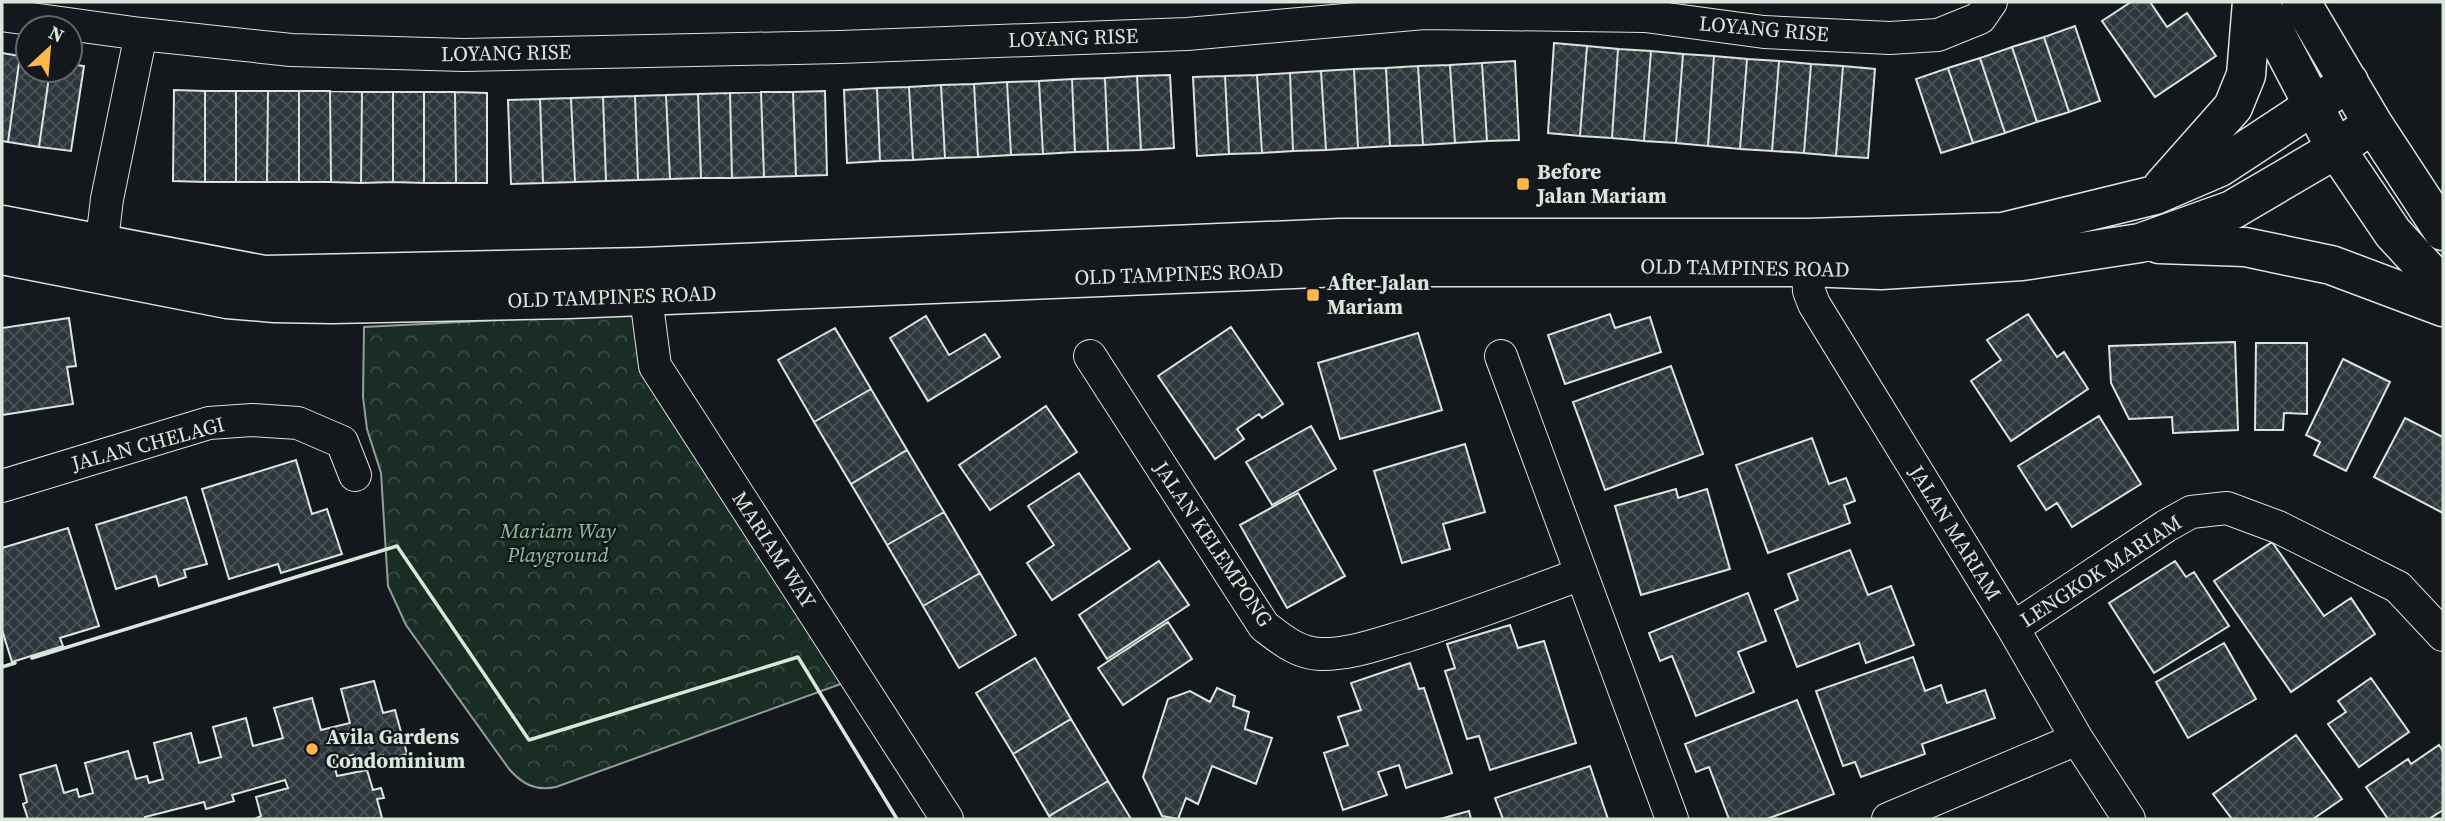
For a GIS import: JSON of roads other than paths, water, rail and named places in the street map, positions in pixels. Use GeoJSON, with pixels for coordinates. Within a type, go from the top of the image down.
{"type":"FeatureCollection","features":[{"type":"Feature","properties":{"kind":"street","name":"LOYANG RISE"},"geometry":{"type":"LineString","coordinates":[[2,15],[141,34],[291,50],[464,55],[840,47],[1187,34],[1424,13],[1643,9],[1763,32],[1890,38],[1938,35],[1980,19],[1991,2]]}},
{"type":"Feature","properties":{"kind":"street"},"geometry":{"type":"LineString","coordinates":[[2155,195],[2233,107],[2246,75],[2252,2]]}},
{"type":"Feature","properties":{"kind":"street"},"geometry":{"type":"LineString","coordinates":[[2259,2],[2336,149],[2393,233],[2443,287]]}},
{"type":"Feature","properties":{"kind":"street"},"geometry":{"type":"LineString","coordinates":[[2301,2],[2372,124],[2443,231]]}},
{"type":"Feature","properties":{"kind":"street"},"geometry":{"type":"LineString","coordinates":[[100,259],[107,199],[141,34]]}},
{"type":"Feature","properties":{"kind":"street","name":"OLD TAMPINES ROAD"},"geometry":{"type":"LineString","coordinates":[[2,225],[227,299],[274,303],[346,304],[643,281],[1341,267],[1807,252],[2003,232],[2155,195],[2220,167],[2349,82]]}},
{"type":"Feature","properties":{"kind":"street","name":"OLD TAMPINES ROAD"},"geometry":{"type":"LineString","coordinates":[[1807,252],[1881,270],[2022,261],[2140,243],[2232,210],[2336,149],[2372,124]]}},
{"type":"Feature","properties":{"kind":"street"},"geometry":{"type":"LineString","coordinates":[[2140,243],[2245,247],[2331,265],[2443,307]]}},
{"type":"Feature","properties":{"kind":"street","name":"JALAN MARIAM"},"geometry":{"type":"LineString","coordinates":[[1807,252],[1809,292],[1814,304],[2013,628],[2077,739],[2129,819]]}},
{"type":"Feature","properties":{"kind":"street","name":"OLD TAMPINES ROAD"},"geometry":{"type":"LineString","coordinates":[[2,255],[100,259]]}},
{"type":"Feature","properties":{"kind":"street","name":"MARIAM WAY"},"geometry":{"type":"LineString","coordinates":[[643,281],[655,366],[947,819]]}},
{"type":"Feature","properties":{"kind":"street","name":"JALAN KELEMPONG"},"geometry":{"type":"LineString","coordinates":[[1090,356],[1264,626],[1293,648],[1318,654],[1340,653],[1385,642],[1472,615],[1581,574]]}},
{"type":"Feature","properties":{"kind":"street"},"geometry":{"type":"LineString","coordinates":[[1501,356],[1672,819]]}},
{"type":"Feature","properties":{"kind":"street","name":"JALAN CHELAGI"},"geometry":{"type":"LineString","coordinates":[[2,486],[209,423],[252,420],[298,423],[342,442],[355,475]]}},
{"type":"Feature","properties":{"kind":"street","name":"LENGKOK MARIAM"},"geometry":{"type":"LineString","coordinates":[[2013,628],[2166,526],[2191,512],[2227,508],[2278,527],[2398,587],[2443,635]]}},
{"type":"Feature","properties":{"kind":"street"},"geometry":{"type":"LineString","coordinates":[[1888,819],[2077,739]]}},
{"type":"Feature","properties":{"kind":"place","name":"Before Jalan Mariam"},"geometry":{"type":"Point","coordinates":[1523,184]}},
{"type":"Feature","properties":{"kind":"place","name":"After Jalan Mariam"},"geometry":{"type":"Point","coordinates":[1313,295]}},
{"type":"Feature","properties":{"kind":"place","name":"Avila Gardens Condominium"},"geometry":{"type":"Point","coordinates":[312,749]}},
{"type":"Feature","properties":{"kind":"park label","name":"Mariam Way Playground"},"geometry":{"type":"Point","coordinates":[558,543]}}]}
